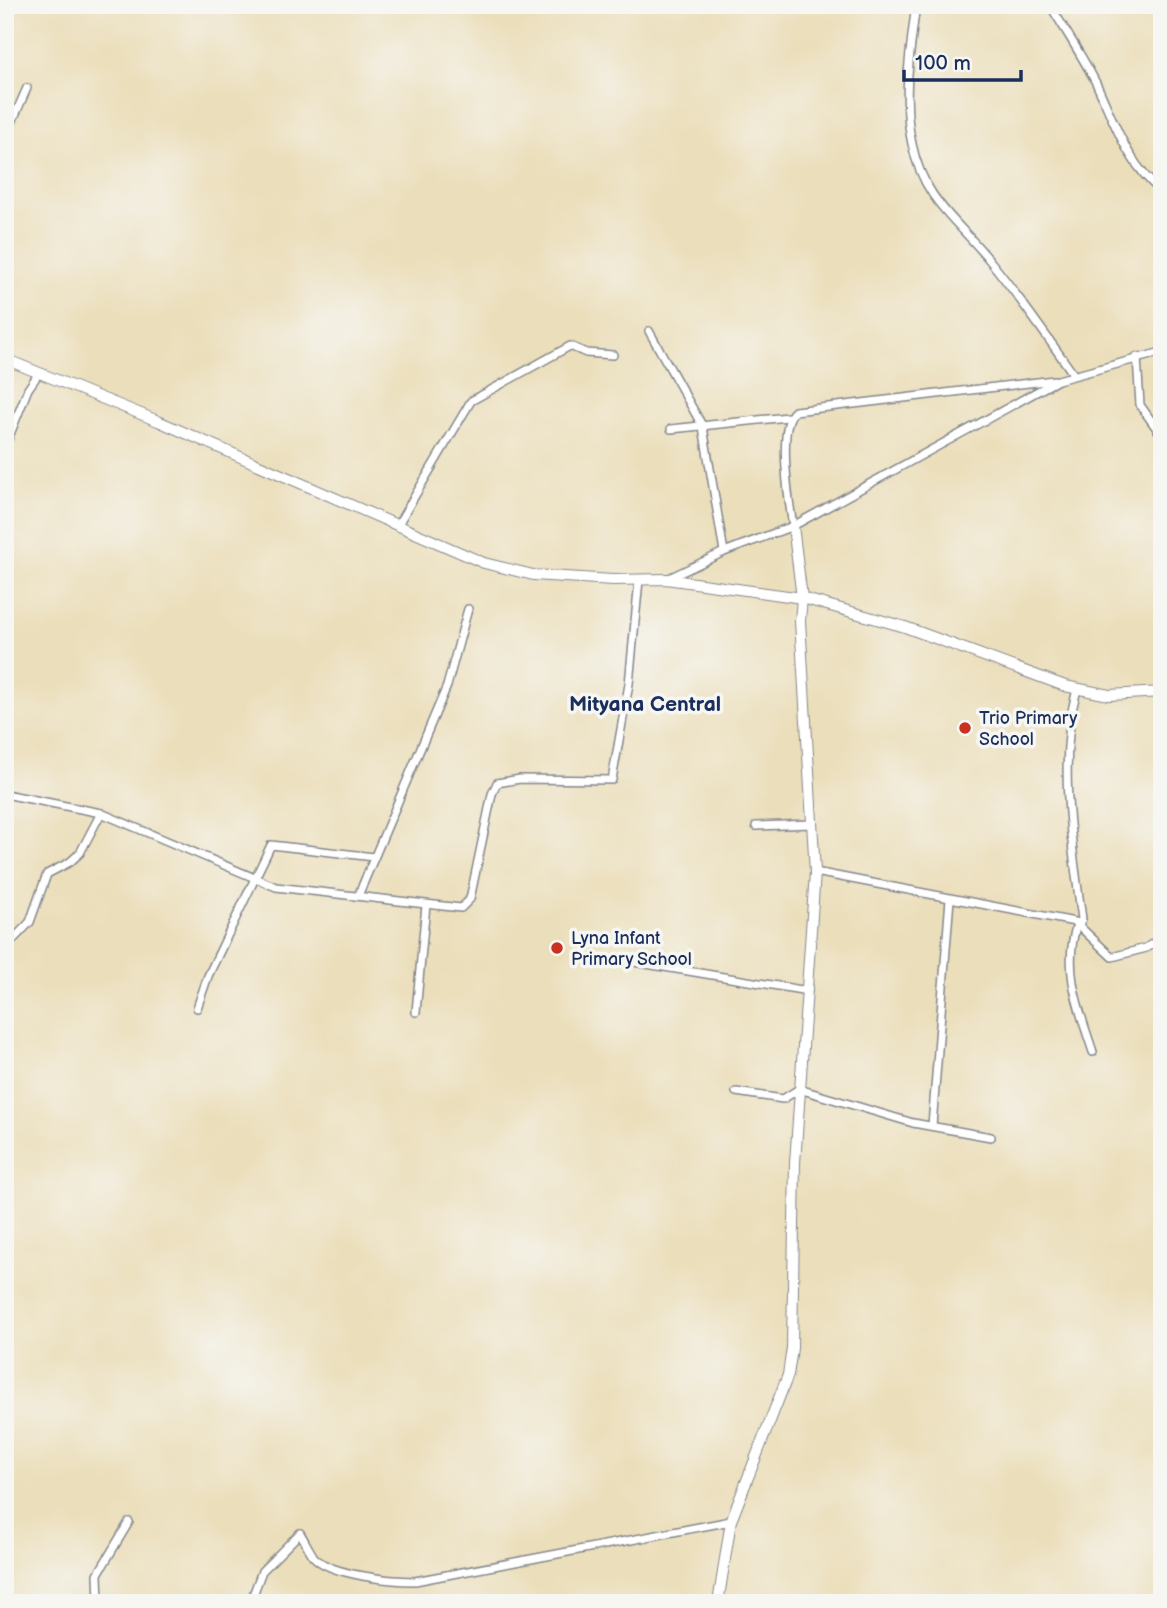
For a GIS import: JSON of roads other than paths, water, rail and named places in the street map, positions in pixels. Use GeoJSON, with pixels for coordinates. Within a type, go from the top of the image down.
{"type":"FeatureCollection","features":[{"type":"Feature","properties":{"kind":"main road"},"geometry":{"type":"LineString","coordinates":[[5,359],[484,563],[533,575],[666,579],[802,598],[905,627],[1077,689],[1109,695],[1162,692]]}},
{"type":"Feature","properties":{"kind":"main road"},"geometry":{"type":"LineString","coordinates":[[718,1603],[731,1521],[752,1471],[790,1361],[791,1248],[799,1089],[815,872],[800,621],[802,598],[793,526]]}},
{"type":"Feature","properties":{"kind":"street"},"geometry":{"type":"LineString","coordinates":[[916,5],[907,111],[912,146],[923,178],[944,213],[988,258],[1021,299],[1074,375]]}},
{"type":"Feature","properties":{"kind":"street"},"geometry":{"type":"LineString","coordinates":[[1050,5],[1091,74],[1126,149],[1151,183],[1162,192]]}},
{"type":"Feature","properties":{"kind":"street"},"geometry":{"type":"LineString","coordinates":[[5,138],[27,88]]}},
{"type":"Feature","properties":{"kind":"street"},"geometry":{"type":"LineString","coordinates":[[649,331],[703,427],[724,552]]}},
{"type":"Feature","properties":{"kind":"street"},"geometry":{"type":"LineString","coordinates":[[397,526],[476,396],[505,384],[570,346],[586,353],[613,355]]}},
{"type":"Feature","properties":{"kind":"street"},"geometry":{"type":"LineString","coordinates":[[671,429],[775,416],[788,417],[795,411],[804,409],[1058,380],[1162,352]]}},
{"type":"Feature","properties":{"kind":"street"},"geometry":{"type":"LineString","coordinates":[[1137,357],[1140,405],[1162,436]]}},
{"type":"Feature","properties":{"kind":"street"},"geometry":{"type":"LineString","coordinates":[[5,447],[28,389],[39,373]]}},
{"type":"Feature","properties":{"kind":"street"},"geometry":{"type":"LineString","coordinates":[[666,579],[724,552],[793,526],[1058,380]]}},
{"type":"Feature","properties":{"kind":"street"},"geometry":{"type":"LineString","coordinates":[[788,417],[786,447],[793,526]]}},
{"type":"Feature","properties":{"kind":"street"},"geometry":{"type":"LineString","coordinates":[[5,794],[101,813],[276,887],[455,909],[466,905],[497,783],[520,779],[612,780],[629,684],[639,580]]}},
{"type":"Feature","properties":{"kind":"street"},"geometry":{"type":"LineString","coordinates":[[358,896],[447,686],[468,609]]}},
{"type":"Feature","properties":{"kind":"street"},"geometry":{"type":"LineString","coordinates":[[1077,689],[1067,724],[1072,845],[1082,919],[1077,924],[1070,968],[1072,988],[1093,1052]]}},
{"type":"Feature","properties":{"kind":"street"},"geometry":{"type":"LineString","coordinates":[[5,948],[30,922],[47,874],[70,862],[80,853],[101,813]]}},
{"type":"Feature","properties":{"kind":"street"},"geometry":{"type":"LineString","coordinates":[[756,826],[812,824]]}},
{"type":"Feature","properties":{"kind":"street"},"geometry":{"type":"LineString","coordinates":[[197,1008],[208,976],[254,877],[275,844],[374,857]]}},
{"type":"Feature","properties":{"kind":"street"},"geometry":{"type":"LineString","coordinates":[[815,872],[1077,924],[1112,957],[1146,948],[1162,937]]}},
{"type":"Feature","properties":{"kind":"street"},"geometry":{"type":"LineString","coordinates":[[932,1126],[950,899]]}},
{"type":"Feature","properties":{"kind":"street"},"geometry":{"type":"LineString","coordinates":[[416,1012],[426,905]]}},
{"type":"Feature","properties":{"kind":"street"},"geometry":{"type":"LineString","coordinates":[[634,962],[808,991]]}},
{"type":"Feature","properties":{"kind":"street"},"geometry":{"type":"LineString","coordinates":[[736,1092],[783,1099],[799,1089],[932,1126],[991,1137]]}},
{"type":"Feature","properties":{"kind":"street"},"geometry":{"type":"LineString","coordinates":[[250,1603],[262,1570],[300,1533],[316,1559],[330,1566],[387,1581],[415,1581],[731,1521]]}},
{"type":"Feature","properties":{"kind":"street"},"geometry":{"type":"LineString","coordinates":[[99,1603],[98,1574],[129,1522]]}},
{"type":"Feature","properties":{"kind":"place","name":"Trio Primary School"},"geometry":{"type":"Point","coordinates":[965,728]}},
{"type":"Feature","properties":{"kind":"place","name":"Lyna Infant Primary School"},"geometry":{"type":"Point","coordinates":[557,948]}},
{"type":"Feature","properties":{"kind":"district","name":"Mityana Central"},"geometry":{"type":"Point","coordinates":[645,704]}}]}
